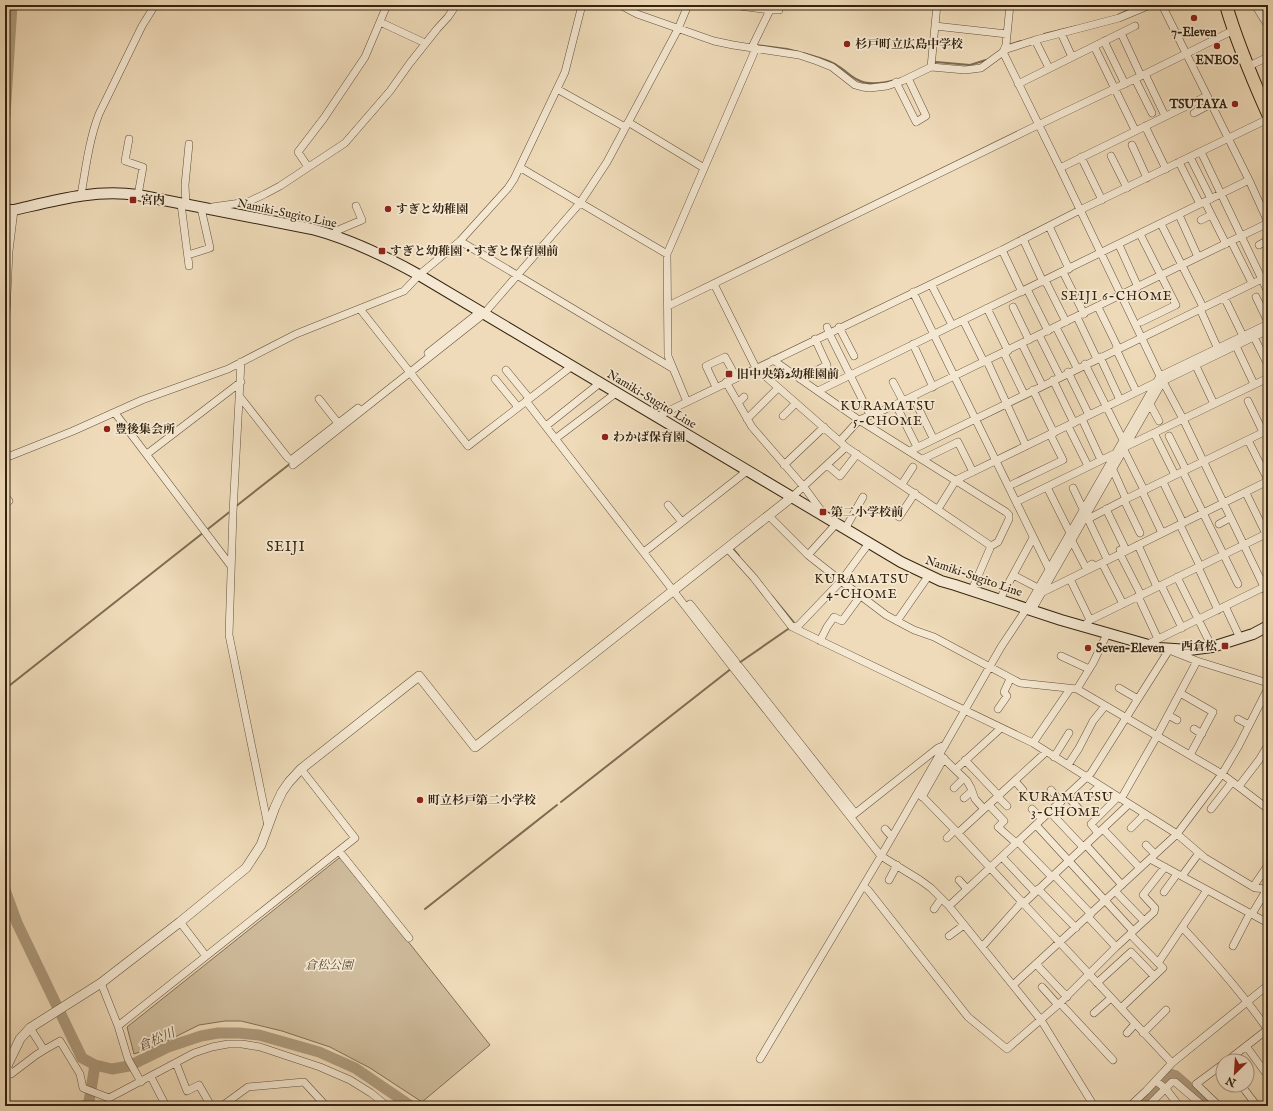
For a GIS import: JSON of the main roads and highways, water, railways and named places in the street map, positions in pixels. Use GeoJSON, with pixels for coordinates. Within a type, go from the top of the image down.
{"type":"FeatureCollection","features":[{"type":"Feature","properties":{"kind":"highway"},"geometry":{"type":"LineString","coordinates":[[1226,5],[1248,67],[1268,114]]}},
{"type":"Feature","properties":{"kind":"main road","name":"Namiki-Sugito Line"},"geometry":{"type":"LineString","coordinates":[[9,210],[81,195],[110,193],[138,196],[183,204],[312,229],[334,236],[374,251],[420,275],[831,521],[901,562],[942,581],[1029,609],[1086,623],[1108,634],[1170,650],[1189,650],[1212,647],[1253,634],[1268,626]]}},
{"type":"Feature","properties":{"kind":"waterway","name":"倉松川"},"geometry":{"type":"LineString","coordinates":[[5,115],[12,5]]}},
{"type":"Feature","properties":{"kind":"waterway"},"geometry":{"type":"LineString","coordinates":[[1118,15],[1140,5]]}},
{"type":"Feature","properties":{"kind":"waterway"},"geometry":{"type":"LineString","coordinates":[[1044,34],[1077,26]]}},
{"type":"Feature","properties":{"kind":"waterway"},"geometry":{"type":"LineString","coordinates":[[1008,45],[1021,41]]}},
{"type":"Feature","properties":{"kind":"waterway"},"geometry":{"type":"LineString","coordinates":[[756,45],[799,52]]}},
{"type":"Feature","properties":{"kind":"waterway"},"geometry":{"type":"LineString","coordinates":[[803,53],[830,62],[862,82],[876,83],[895,80]]}},
{"type":"Feature","properties":{"kind":"waterway"},"geometry":{"type":"LineString","coordinates":[[934,63],[970,65],[986,60]]}},
{"type":"Feature","properties":{"kind":"waterway"},"geometry":{"type":"LineString","coordinates":[[235,507],[291,463]]}},
{"type":"Feature","properties":{"kind":"waterway"},"geometry":{"type":"LineString","coordinates":[[5,689],[232,510]]}},
{"type":"Feature","properties":{"kind":"waterway"},"geometry":{"type":"LineString","coordinates":[[734,550],[739,556]]}},
{"type":"Feature","properties":{"kind":"waterway"},"geometry":{"type":"LineString","coordinates":[[771,595],[795,624]]}},
{"type":"Feature","properties":{"kind":"waterway"},"geometry":{"type":"LineString","coordinates":[[739,663],[791,627]]}},
{"type":"Feature","properties":{"kind":"waterway"},"geometry":{"type":"LineString","coordinates":[[561,802],[732,668]]}},
{"type":"Feature","properties":{"kind":"waterway"},"geometry":{"type":"LineString","coordinates":[[425,909],[557,805]]}},
{"type":"Feature","properties":{"kind":"waterway","name":"倉松川"},"geometry":{"type":"LineString","coordinates":[[5,890],[17,923],[82,1058],[95,1065],[112,1069],[129,1066],[168,1047],[201,1036],[218,1033],[259,1035],[319,1052],[355,1068],[411,1106]]}},
{"type":"Feature","properties":{"kind":"waterway"},"geometry":{"type":"LineString","coordinates":[[85,1106],[89,1102],[95,1065]]}},
{"type":"Feature","properties":{"kind":"waterway"},"geometry":{"type":"LineString","coordinates":[[1139,1106],[1170,1074],[1176,1076],[1210,1106]]}},
{"type":"Feature","properties":{"kind":"place","name":"7-Eleven"},"geometry":{"type":"Point","coordinates":[1194,18]}},
{"type":"Feature","properties":{"kind":"place","name":"杉戸町立広島中学校"},"geometry":{"type":"Point","coordinates":[847,44]}},
{"type":"Feature","properties":{"kind":"place","name":"ENEOS"},"geometry":{"type":"Point","coordinates":[1217,46]}},
{"type":"Feature","properties":{"kind":"place","name":"TSUTAYA"},"geometry":{"type":"Point","coordinates":[1235,104]}},
{"type":"Feature","properties":{"kind":"place","name":"宮内"},"geometry":{"type":"Point","coordinates":[133,200]}},
{"type":"Feature","properties":{"kind":"place","name":"すぎと幼稚園"},"geometry":{"type":"Point","coordinates":[388,209]}},
{"type":"Feature","properties":{"kind":"place","name":"すぎと幼稚園・すぎと保育園前"},"geometry":{"type":"Point","coordinates":[382,251]}},
{"type":"Feature","properties":{"kind":"place","name":"旧中央第2幼稚園前"},"geometry":{"type":"Point","coordinates":[729,374]}},
{"type":"Feature","properties":{"kind":"place","name":"豊後集会所"},"geometry":{"type":"Point","coordinates":[107,429]}},
{"type":"Feature","properties":{"kind":"place","name":"わかば保育園"},"geometry":{"type":"Point","coordinates":[605,437]}},
{"type":"Feature","properties":{"kind":"place","name":"第二小学校前"},"geometry":{"type":"Point","coordinates":[823,512]}},
{"type":"Feature","properties":{"kind":"place","name":"西倉松"},"geometry":{"type":"Point","coordinates":[1225,646]}},
{"type":"Feature","properties":{"kind":"place","name":"Seven-Eleven"},"geometry":{"type":"Point","coordinates":[1088,648]}},
{"type":"Feature","properties":{"kind":"place","name":"町立杉戸第二小学校"},"geometry":{"type":"Point","coordinates":[420,800]}},
{"type":"Feature","properties":{"kind":"district","name":"SEIJI 6-CHOME"},"geometry":{"type":"Point","coordinates":[1117,295]}},
{"type":"Feature","properties":{"kind":"district","name":"KURAMATSU 5-CHOME"},"geometry":{"type":"Point","coordinates":[888,412]}},
{"type":"Feature","properties":{"kind":"district","name":"SEIJI"},"geometry":{"type":"Point","coordinates":[286,546]}},
{"type":"Feature","properties":{"kind":"district","name":"KURAMATSU 4-CHOME"},"geometry":{"type":"Point","coordinates":[862,586]}},
{"type":"Feature","properties":{"kind":"district","name":"KURAMATSU 3-CHOME"},"geometry":{"type":"Point","coordinates":[1066,804]}},
{"type":"Feature","properties":{"kind":"park label","name":"倉松公園"},"geometry":{"type":"Point","coordinates":[329,965]}}]}
